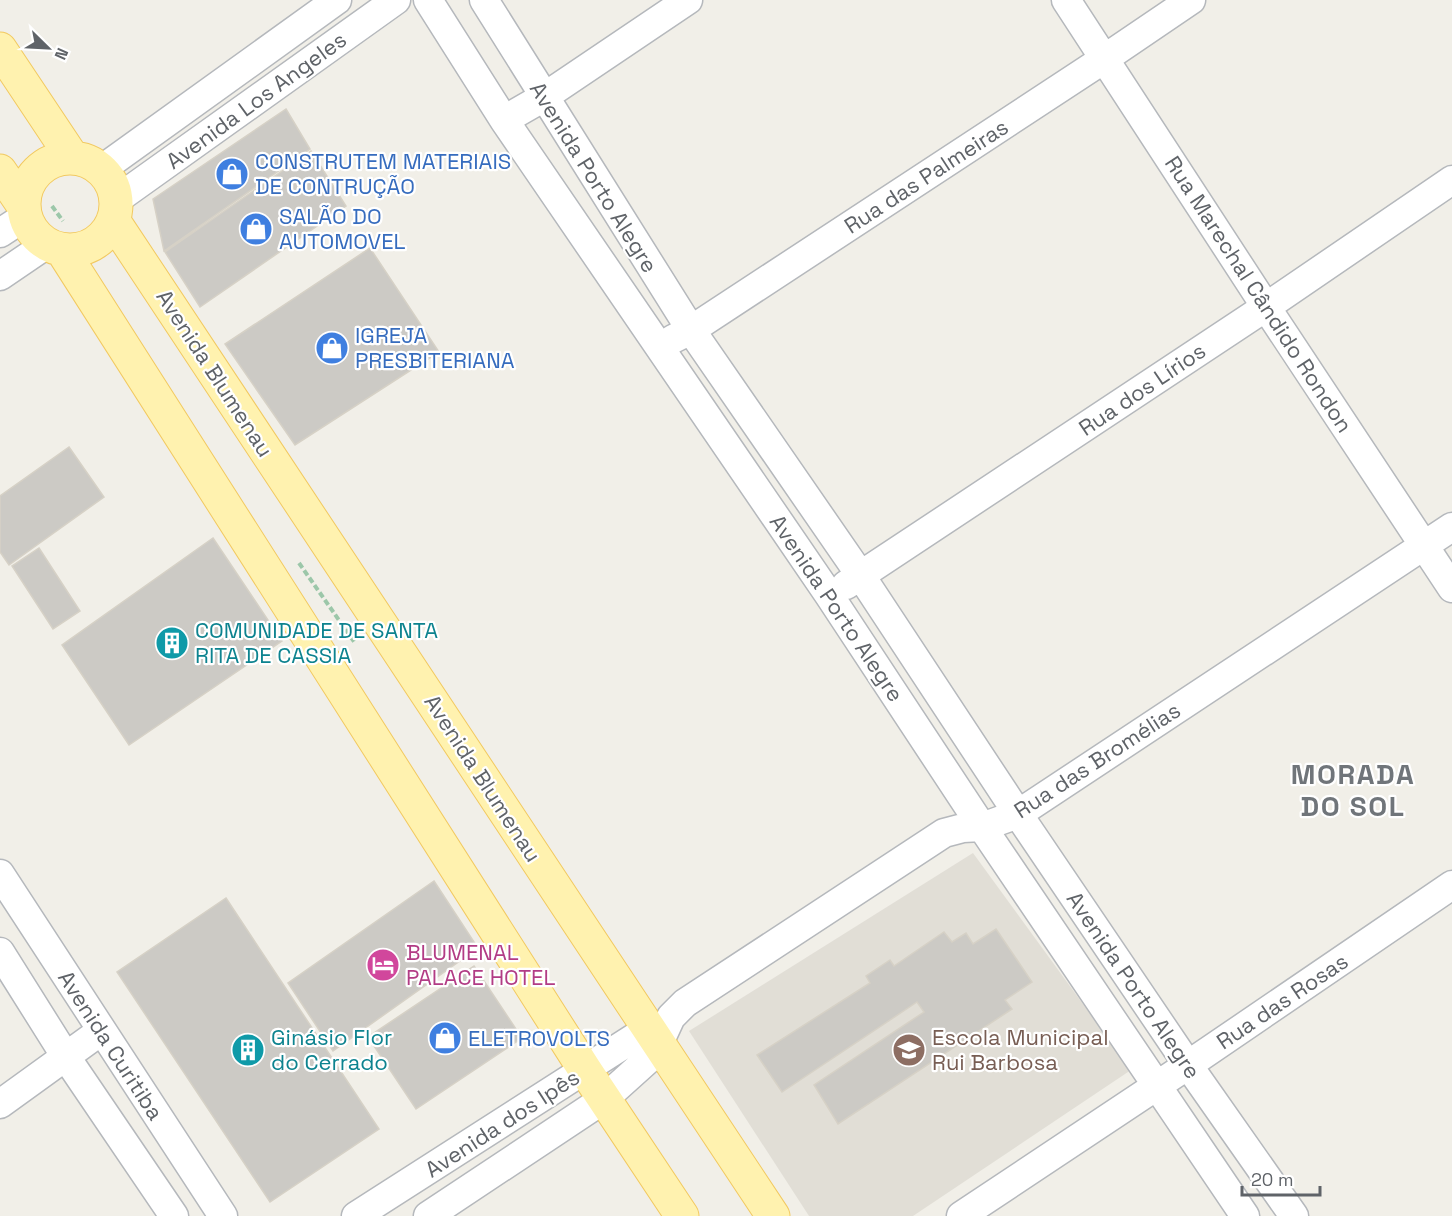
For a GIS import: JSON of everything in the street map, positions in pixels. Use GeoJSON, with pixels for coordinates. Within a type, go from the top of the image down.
{"type":"FeatureCollection","features":[{"type":"Feature","properties":{"kind":"main road"},"geometry":{"type":"LineString","coordinates":[[0,49],[72,158]]}},
{"type":"Feature","properties":{"kind":"main road"},"geometry":{"type":"LineString","coordinates":[[20,208],[45,164],[60,158],[72,158],[90,161],[102,169],[111,181],[115,210]]}},
{"type":"Feature","properties":{"kind":"main road"},"geometry":{"type":"LineString","coordinates":[[0,171],[35,234],[64,248],[585,1070],[682,1216]]}},
{"type":"Feature","properties":{"kind":"main road","name":"Avenida Los Angeles"},"geometry":{"type":"LineString","coordinates":[[64,248],[93,245],[104,236],[115,210]]}},
{"type":"Feature","properties":{"kind":"main road","name":"Avenida Blumenau"},"geometry":{"type":"LineString","coordinates":[[115,210],[653,1037],[773,1216]]}},
{"type":"Feature","properties":{"kind":"street"},"geometry":{"type":"LineString","coordinates":[[102,169],[337,0]]}},
{"type":"Feature","properties":{"kind":"street","name":"Avenida Los Angeles"},"geometry":{"type":"LineString","coordinates":[[115,210],[396,0]]}},
{"type":"Feature","properties":{"kind":"street","name":"Avenida Porto Alegre"},"geometry":{"type":"LineString","coordinates":[[428,0],[504,120],[829,595],[982,827],[1245,1216]]}},
{"type":"Feature","properties":{"kind":"street","name":"Avenida Porto Alegre"},"geometry":{"type":"LineString","coordinates":[[484,0],[691,330],[861,576],[1188,1065],[1294,1216]]}},
{"type":"Feature","properties":{"kind":"street"},"geometry":{"type":"LineString","coordinates":[[504,120],[544,98],[688,0]]}},
{"type":"Feature","properties":{"kind":"street","name":"Rua Marechal Cândido Rondon"},"geometry":{"type":"LineString","coordinates":[[1066,0],[1452,588]]}},
{"type":"Feature","properties":{"kind":"street","name":"Rua das Palmeiras"},"geometry":{"type":"LineString","coordinates":[[659,346],[691,330],[1191,0]]}},
{"type":"Feature","properties":{"kind":"street","name":"Rua dos Lírios"},"geometry":{"type":"LineString","coordinates":[[829,595],[1266,307],[1452,180]]}},
{"type":"Feature","properties":{"kind":"street","name":"Avenida Los Angeles"},"geometry":{"type":"LineString","coordinates":[[0,276],[64,248]]}},
{"type":"Feature","properties":{"kind":"street","name":"Rua das Bromélias"},"geometry":{"type":"LineString","coordinates":[[653,1037],[685,1003],[944,833],[982,827],[1018,814],[1452,527]]}},
{"type":"Feature","properties":{"kind":"street","name":"Avenida Curitiba"},"geometry":{"type":"LineString","coordinates":[[0,874],[223,1216]]}},
{"type":"Feature","properties":{"kind":"street","name":"Rua das Rosas"},"geometry":{"type":"LineString","coordinates":[[961,1216],[1452,885]]}},
{"type":"Feature","properties":{"kind":"street","name":"Avenida Curitiba"},"geometry":{"type":"LineString","coordinates":[[0,952],[66,1057],[174,1216]]}},
{"type":"Feature","properties":{"kind":"street"},"geometry":{"type":"LineString","coordinates":[[0,1104],[101,1031]]}},
{"type":"Feature","properties":{"kind":"street","name":"Avenida dos Ipês"},"geometry":{"type":"LineString","coordinates":[[356,1216],[585,1070],[653,1037]]}},
{"type":"Feature","properties":{"kind":"street","name":"Avenida dos Ipês"},"geometry":{"type":"LineString","coordinates":[[428,1216],[604,1099],[644,1064],[653,1037]]}},
{"type":"Feature","properties":{"kind":"path"},"geometry":{"type":"LineString","coordinates":[[20,208],[64,248]]}},
{"type":"Feature","properties":{"kind":"path"},"geometry":{"type":"LineString","coordinates":[[292,553],[361,651]]}},
{"type":"Feature","properties":{"kind":"shaded area","name":"Escola Municipal Rui Barbosa"},"geometry":{"type":"Polygon","coordinates":[[[973,853],[1131,1070],[913,1216],[809,1216],[689,1031],[973,853]]]}},
{"type":"Feature","properties":{"kind":"building","name":"CONSTRUTEM MATERIAIS DE CONTRUÇÃO"},"geometry":{"type":"Polygon","coordinates":[[[286,109],[310,149],[164,251],[153,199],[286,109]]]}},
{"type":"Feature","properties":{"kind":"building","name":"SALÃO DO AUTOMOVEL"},"geometry":{"type":"Polygon","coordinates":[[[311,151],[346,206],[200,307],[165,252],[311,151]]]}},
{"type":"Feature","properties":{"kind":"building","name":"IGREJA PRESBITERIANA"},"geometry":{"type":"Polygon","coordinates":[[[370,248],[439,352],[295,445],[225,344],[370,248]]]}},
{"type":"Feature","properties":{"kind":"building"},"geometry":{"type":"Polygon","coordinates":[[[69,447],[104,497],[9,565],[0,552],[0,496],[69,447]]]}},
{"type":"Feature","properties":{"kind":"building","name":"COMUNIDADE DE SANTA RITA DE CASSIA"},"geometry":{"type":"Polygon","coordinates":[[[213,538],[282,641],[129,745],[62,645],[213,538]]]}},
{"type":"Feature","properties":{"kind":"building"},"geometry":{"type":"Polygon","coordinates":[[[39,548],[80,611],[53,629],[12,566],[39,548]]]}},
{"type":"Feature","properties":{"kind":"building","name":"BLUMENAL PALACE HOTEL"},"geometry":{"type":"Polygon","coordinates":[[[434,881],[478,948],[333,1051],[288,983],[434,881]]]}},
{"type":"Feature","properties":{"kind":"building","name":"Ginásio Flor do Cerrado"},"geometry":{"type":"Polygon","coordinates":[[[226,898],[379,1129],[270,1202],[117,972],[226,898]]]}},
{"type":"Feature","properties":{"kind":"building","name":"Escola Municipal Rui Barbosa"},"geometry":{"type":"Polygon","coordinates":[[[996,929],[1032,982],[1005,1000],[1012,1009],[838,1124],[814,1085],[924,1012],[917,1002],[782,1092],[757,1055],[870,983],[866,976],[890,960],[894,966],[944,932],[952,942],[966,933],[973,944],[996,929]]]}},
{"type":"Feature","properties":{"kind":"building","name":"ELETROVOLTS"},"geometry":{"type":"Polygon","coordinates":[[[474,966],[522,1038],[416,1109],[368,1037],[474,966]]]}},
{"type":"Feature","properties":{"kind":"place","name":"CONSTRUTEM MATERIAIS DE CONTRUÇÃO"},"geometry":{"type":"Point","coordinates":[232,174]}},
{"type":"Feature","properties":{"kind":"place","name":"SALÃO DO AUTOMOVEL"},"geometry":{"type":"Point","coordinates":[256,229]}},
{"type":"Feature","properties":{"kind":"place","name":"IGREJA PRESBITERIANA"},"geometry":{"type":"Point","coordinates":[332,348]}},
{"type":"Feature","properties":{"kind":"place","name":"COMUNIDADE DE SANTA RITA DE CASSIA"},"geometry":{"type":"Point","coordinates":[172,643]}},
{"type":"Feature","properties":{"kind":"place","name":"BLUMENAL PALACE HOTEL"},"geometry":{"type":"Point","coordinates":[383,965]}},
{"type":"Feature","properties":{"kind":"place","name":"ELETROVOLTS"},"geometry":{"type":"Point","coordinates":[445,1038]}},
{"type":"Feature","properties":{"kind":"place","name":"Ginásio Flor do Cerrado"},"geometry":{"type":"Point","coordinates":[248,1050]}},
{"type":"Feature","properties":{"kind":"place","name":"Escola Municipal Rui Barbosa"},"geometry":{"type":"Point","coordinates":[909,1050]}},
{"type":"Feature","properties":{"kind":"district","name":"MORADA DO SOL"},"geometry":{"type":"Point","coordinates":[1353,790]}}]}
